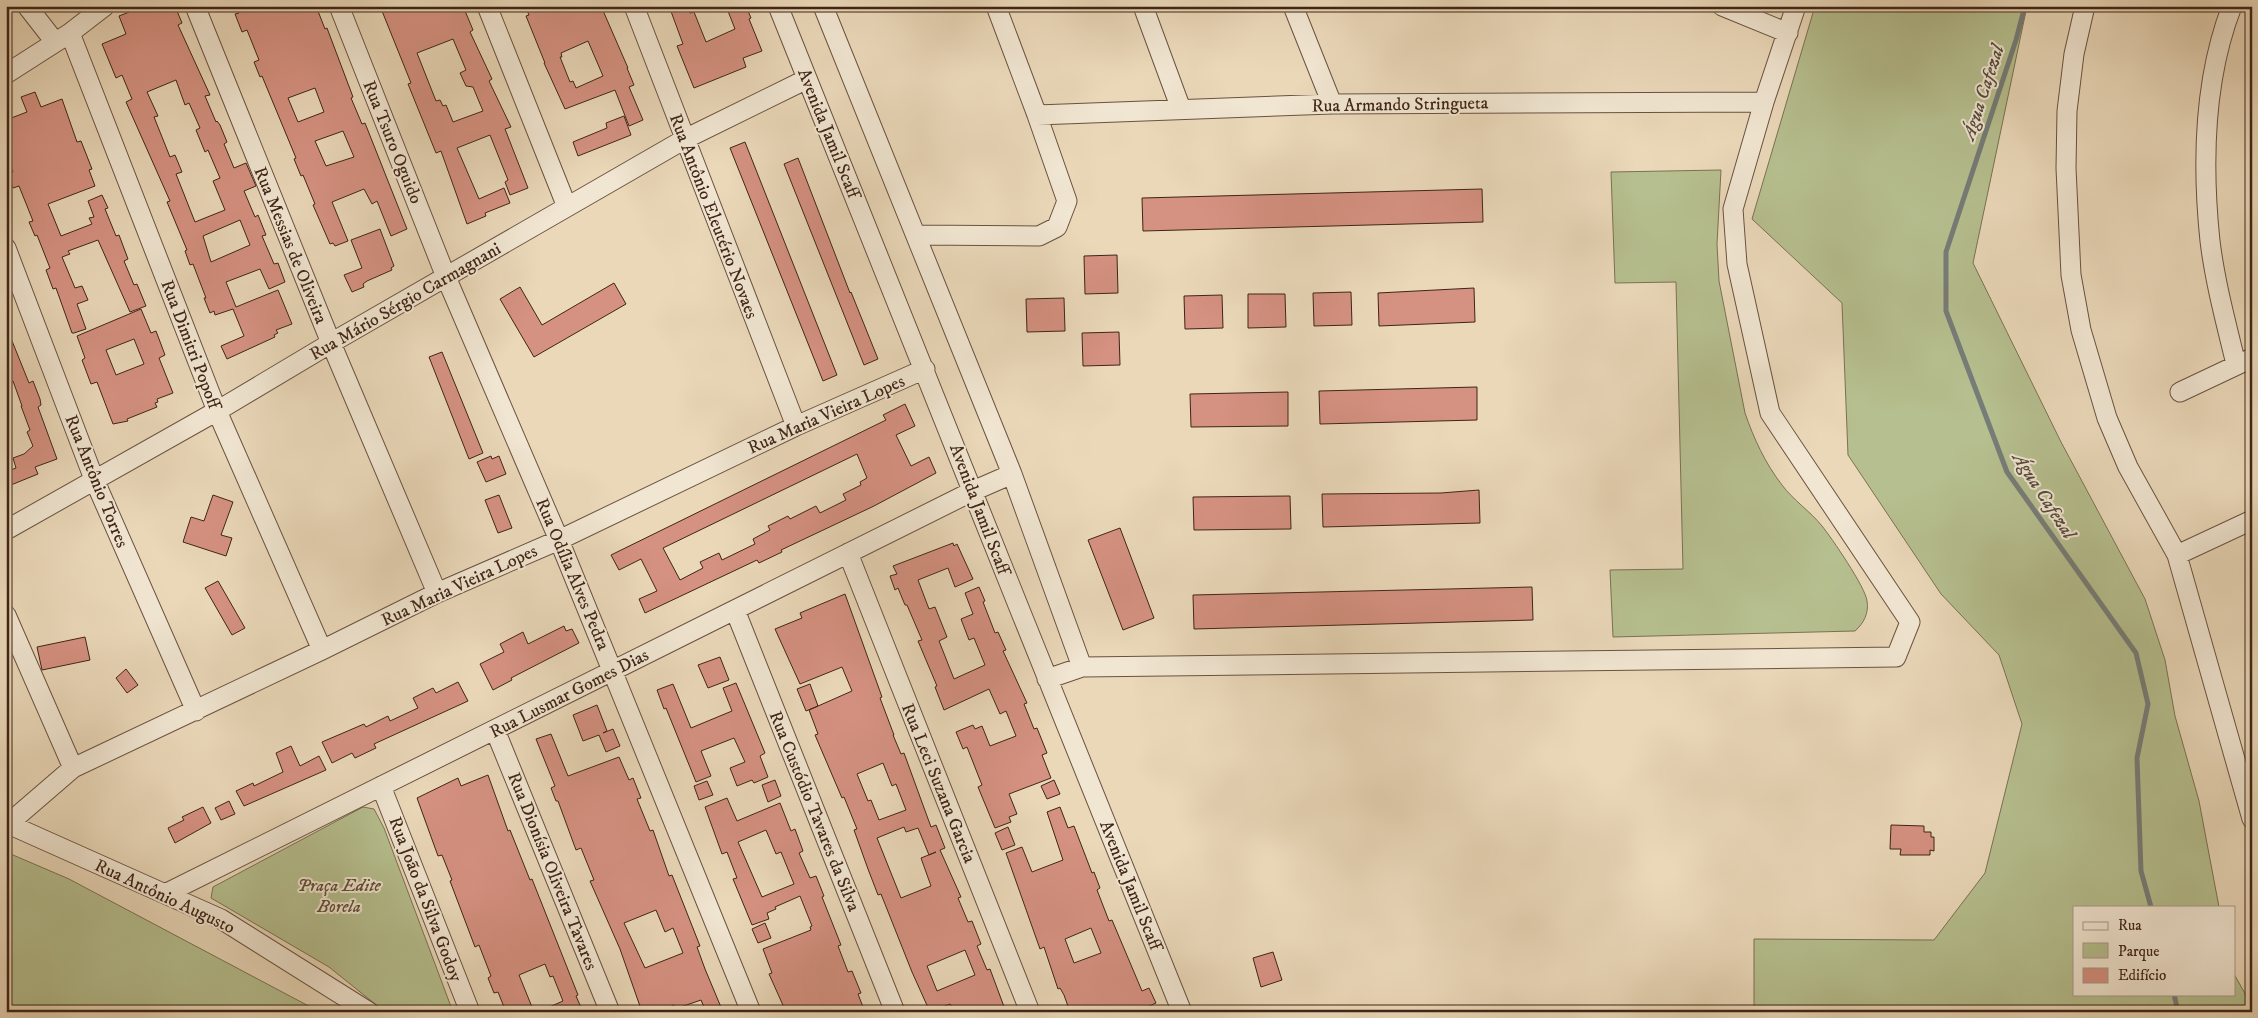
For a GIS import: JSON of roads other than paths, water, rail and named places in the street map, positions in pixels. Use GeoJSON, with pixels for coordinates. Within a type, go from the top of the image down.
{"type":"FeatureCollection","features":[{"type":"Feature","properties":{"kind":"street","name":"Rua Dimitri Popoff"},"geometry":{"type":"LineString","coordinates":[[27,6],[62,38],[217,412],[322,650]]}},
{"type":"Feature","properties":{"kind":"street"},"geometry":{"type":"LineString","coordinates":[[6,74],[62,38],[105,6]]}},
{"type":"Feature","properties":{"kind":"street","name":"Rua Messias de Oliveira"},"geometry":{"type":"LineString","coordinates":[[195,6],[331,343],[437,593]]}},
{"type":"Feature","properties":{"kind":"street","name":"Rua Tsuro Oguido"},"geometry":{"type":"LineString","coordinates":[[339,6],[446,277]]}},
{"type":"Feature","properties":{"kind":"street"},"geometry":{"type":"LineString","coordinates":[[487,6],[566,207]]}},
{"type":"Feature","properties":{"kind":"street","name":"Rua Antônio Eleutério Novaes"},"geometry":{"type":"LineString","coordinates":[[634,6],[684,140],[796,426]]}},
{"type":"Feature","properties":{"kind":"street","name":"Avenida Jamil Scaff"},"geometry":{"type":"LineString","coordinates":[[778,6],[1182,1012]]}},
{"type":"Feature","properties":{"kind":"street"},"geometry":{"type":"LineString","coordinates":[[823,6],[1012,474],[1082,667]]}},
{"type":"Feature","properties":{"kind":"street"},"geometry":{"type":"LineString","coordinates":[[917,235],[1039,236],[1057,227],[1067,201],[1038,115],[996,6]]}},
{"type":"Feature","properties":{"kind":"street"},"geometry":{"type":"LineString","coordinates":[[1144,6],[1181,110]]}},
{"type":"Feature","properties":{"kind":"street"},"geometry":{"type":"LineString","coordinates":[[1294,6],[1332,104]]}},
{"type":"Feature","properties":{"kind":"street"},"geometry":{"type":"LineString","coordinates":[[1722,6],[1788,33]]}},
{"type":"Feature","properties":{"kind":"street"},"geometry":{"type":"LineString","coordinates":[[1047,679],[1082,667],[1896,657],[1910,622],[1770,413],[1737,264],[1733,209],[1764,102],[1796,6]]}},
{"type":"Feature","properties":{"kind":"street"},"geometry":{"type":"LineString","coordinates":[[2085,6],[2074,54],[2067,111],[2066,168],[2071,275],[2081,330],[2107,418],[2128,467],[2177,555],[2252,819]]}},
{"type":"Feature","properties":{"kind":"street"},"geometry":{"type":"LineString","coordinates":[[2180,392],[2244,361],[2215,270],[2210,241],[2208,198],[2210,105],[2216,64],[2232,6]]}},
{"type":"Feature","properties":{"kind":"street","name":"Rua Mário Sérgio Carmagnani"},"geometry":{"type":"LineString","coordinates":[[6,530],[94,479],[217,412],[331,343],[684,140],[807,79]]}},
{"type":"Feature","properties":{"kind":"street","name":"Rua Armando Stringueta"},"geometry":{"type":"LineString","coordinates":[[1038,115],[1332,104],[1764,102]]}},
{"type":"Feature","properties":{"kind":"street","name":"Rua Antônio Torres"},"geometry":{"type":"LineString","coordinates":[[6,248],[94,479],[196,711]]}},
{"type":"Feature","properties":{"kind":"street","name":"Rua Odília Alves Pedra"},"geometry":{"type":"LineString","coordinates":[[446,277],[559,540],[751,1012]]}},
{"type":"Feature","properties":{"kind":"street","name":"Rua Maria Vieira Lopes"},"geometry":{"type":"LineString","coordinates":[[7,823],[74,768],[196,711],[437,593],[559,540],[796,426],[925,369]]}},
{"type":"Feature","properties":{"kind":"street","name":"Rua Lusmar Gomes Dias"},"geometry":{"type":"LineString","coordinates":[[164,894],[974,491],[1012,474]]}},
{"type":"Feature","properties":{"kind":"street"},"geometry":{"type":"LineString","coordinates":[[2177,555],[2252,520]]}},
{"type":"Feature","properties":{"kind":"street","name":"Rua Leci Suzana Garcia"},"geometry":{"type":"LineString","coordinates":[[848,554],[1030,1012]]}},
{"type":"Feature","properties":{"kind":"street","name":"Rua Custódio Tavares da Silva"},"geometry":{"type":"LineString","coordinates":[[735,610],[895,1012]]}},
{"type":"Feature","properties":{"kind":"street"},"geometry":{"type":"LineString","coordinates":[[6,615],[74,768]]}},
{"type":"Feature","properties":{"kind":"street","name":"Rua Dionísia Oliveira Tavares"},"geometry":{"type":"LineString","coordinates":[[495,730],[610,1012]]}},
{"type":"Feature","properties":{"kind":"street","name":"Rua João da Silva Godoy"},"geometry":{"type":"LineString","coordinates":[[381,786],[470,1012]]}},
{"type":"Feature","properties":{"kind":"street","name":"Rua Antônio Augusto"},"geometry":{"type":"LineString","coordinates":[[7,823],[221,919],[369,1012]]}},
{"type":"Feature","properties":{"kind":"waterway","name":"Água Cafezal"},"geometry":{"type":"LineString","coordinates":[[2025,6],[2016,40],[1946,252],[1946,311],[2007,472],[2136,653],[2148,704],[2137,758],[2141,871],[2151,906]]}},
{"type":"Feature","properties":{"kind":"waterway","name":"Água Cafezal"},"geometry":{"type":"LineString","coordinates":[[2174,996],[2178,1012]]}},
{"type":"Feature","properties":{"kind":"waterway"},"geometry":{"type":"LineString","coordinates":[[6,1004],[13,1012]]}},
{"type":"Feature","properties":{"kind":"park label","name":"Praça Edite Borela"},"geometry":{"type":"Point","coordinates":[339,895]}}]}
